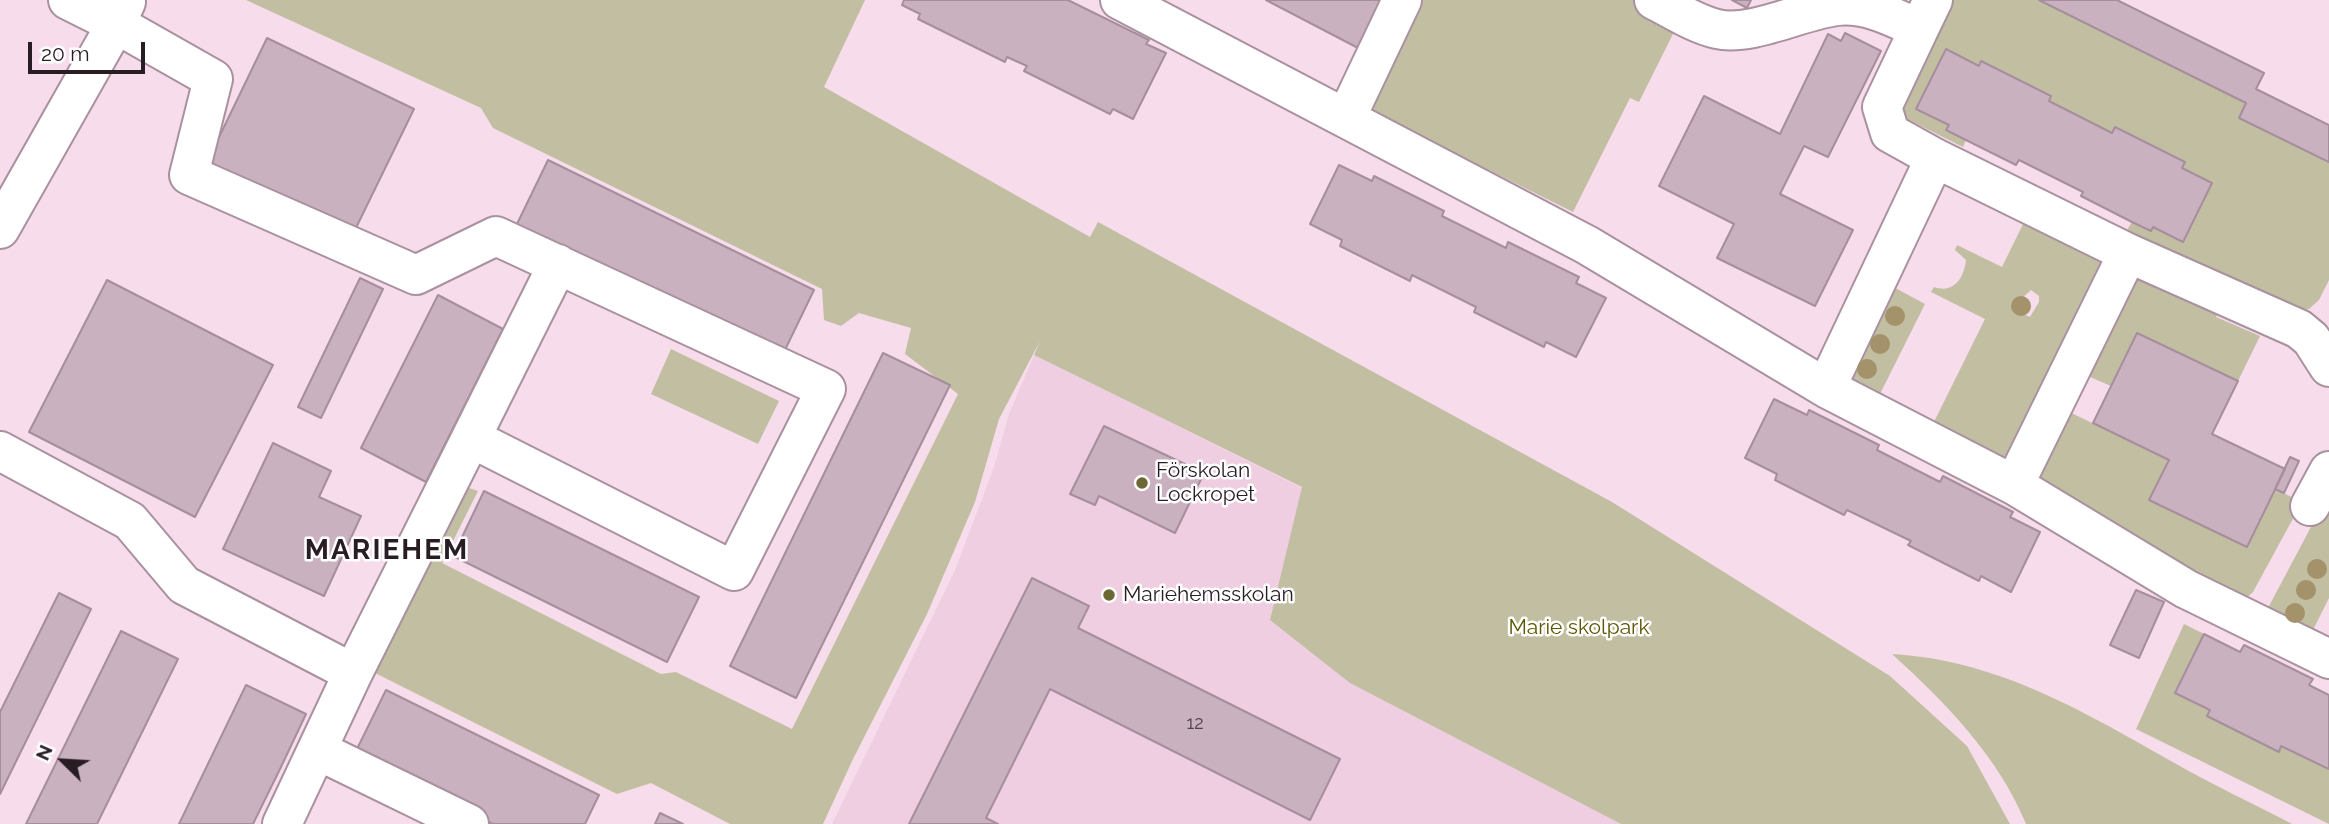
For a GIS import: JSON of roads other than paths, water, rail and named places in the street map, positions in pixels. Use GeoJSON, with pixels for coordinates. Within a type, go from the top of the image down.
{"type":"FeatureCollection","features":[{"type":"Feature","properties":{"kind":"street"},"geometry":{"type":"LineString","coordinates":[[68,0],[121,12],[214,79],[189,175],[416,275],[496,236],[826,388],[734,571],[471,438]]}},
{"type":"Feature","properties":{"kind":"street"},"geometry":{"type":"LineString","coordinates":[[1120,0],[1587,245],[1826,388],[2014,485],[2186,589],[2329,659]]}},
{"type":"Feature","properties":{"kind":"street"},"geometry":{"type":"LineString","coordinates":[[1346,118],[1402,0]]}},
{"type":"Feature","properties":{"kind":"street"},"geometry":{"type":"LineString","coordinates":[[1654,0],[1719,30],[1745,29],[1838,6],[1926,14],[1882,107],[1889,133],[2128,253],[2299,329],[2311,339],[2329,367]]}},
{"type":"Feature","properties":{"kind":"street"},"geometry":{"type":"LineString","coordinates":[[0,229],[121,12]]}},
{"type":"Feature","properties":{"kind":"street"},"geometry":{"type":"LineString","coordinates":[[1826,388],[1935,158]]}},
{"type":"Feature","properties":{"kind":"street"},"geometry":{"type":"LineString","coordinates":[[2014,485],[2128,253]]}},
{"type":"Feature","properties":{"kind":"street"},"geometry":{"type":"LineString","coordinates":[[282,824],[353,673],[558,264]]}},
{"type":"Feature","properties":{"kind":"street"},"geometry":{"type":"LineString","coordinates":[[0,452],[130,521],[184,585],[353,673]]}},
{"type":"Feature","properties":{"kind":"street"},"geometry":{"type":"LineString","coordinates":[[2310,506],[2329,471]]}},
{"type":"Feature","properties":{"kind":"street"},"geometry":{"type":"LineString","coordinates":[[317,750],[469,824]]}},
{"type":"Feature","properties":{"kind":"place","name":"Förskolan Lockropet"},"geometry":{"type":"Point","coordinates":[1142,483]}},
{"type":"Feature","properties":{"kind":"place","name":"Mariehemsskolan"},"geometry":{"type":"Point","coordinates":[1109,595]}},
{"type":"Feature","properties":{"kind":"district","name":"MARIEHEM"},"geometry":{"type":"Point","coordinates":[387,551]}},
{"type":"Feature","properties":{"kind":"park label","name":"Marie skolpark"},"geometry":{"type":"Point","coordinates":[1579,628]}}]}
